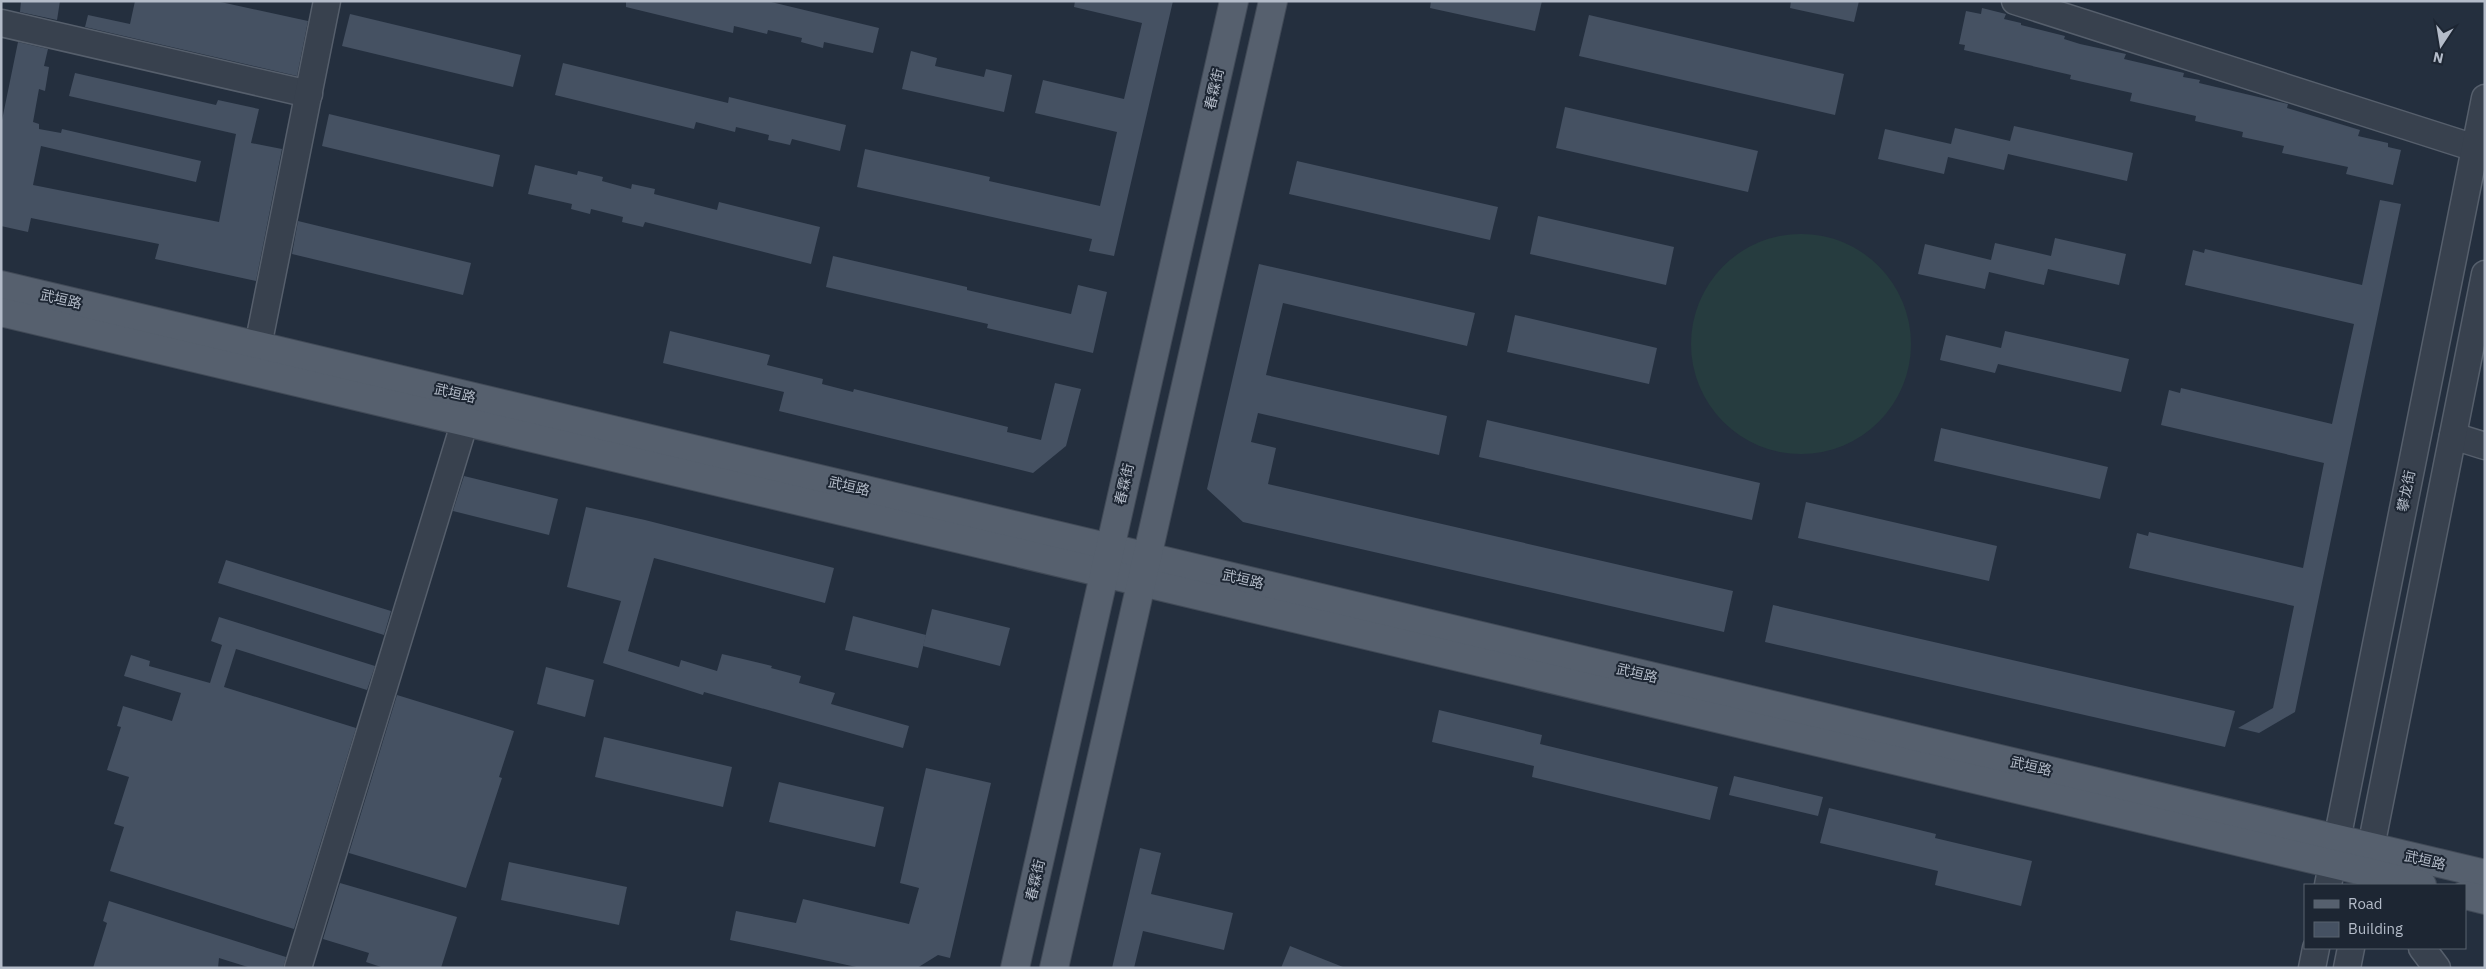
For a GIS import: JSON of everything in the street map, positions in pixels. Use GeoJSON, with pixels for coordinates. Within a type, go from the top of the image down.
{"type":"FeatureCollection","features":[{"type":"Feature","properties":{"kind":"main road","name":"春霖街"},"geometry":{"type":"LineString","coordinates":[[1015,968],[1234,1]]}},
{"type":"Feature","properties":{"kind":"main road"},"geometry":{"type":"LineString","coordinates":[[1054,968],[1273,1]]}},
{"type":"Feature","properties":{"kind":"main road","name":"武垣路"},"geometry":{"type":"LineString","coordinates":[[1,285],[258,346],[1107,560],[2333,863],[2367,868],[2485,874]]}},
{"type":"Feature","properties":{"kind":"main road","name":"武垣路"},"geometry":{"type":"LineString","coordinates":[[1,312],[465,421],[1107,560]]}},
{"type":"Feature","properties":{"kind":"main road","name":"武垣路"},"geometry":{"type":"LineString","coordinates":[[2367,868],[2413,884]]}},
{"type":"Feature","properties":{"kind":"main road"},"geometry":{"type":"LineString","coordinates":[[2466,895],[2485,900]]}},
{"type":"Feature","properties":{"kind":"street"},"geometry":{"type":"LineString","coordinates":[[258,346],[327,1]]}},
{"type":"Feature","properties":{"kind":"street"},"geometry":{"type":"LineString","coordinates":[[2015,1],[2475,148]]}},
{"type":"Feature","properties":{"kind":"street"},"geometry":{"type":"LineString","coordinates":[[1,23],[309,94]]}},
{"type":"Feature","properties":{"kind":"street","name":"攀龙街"},"geometry":{"type":"LineString","coordinates":[[2333,863],[2485,98]]}},
{"type":"Feature","properties":{"kind":"street"},"geometry":{"type":"LineString","coordinates":[[2367,868],[2485,274]]}},
{"type":"Feature","properties":{"kind":"street"},"geometry":{"type":"LineString","coordinates":[[298,968],[465,421]]}},
{"type":"Feature","properties":{"kind":"street"},"geometry":{"type":"LineString","coordinates":[[2453,436],[2485,446]]}},
{"type":"Feature","properties":{"kind":"street"},"geometry":{"type":"LineString","coordinates":[[2312,968],[2316,949]]}},
{"type":"Feature","properties":{"kind":"street"},"geometry":{"type":"LineString","coordinates":[[2347,968],[2351,949]]}},
{"type":"Feature","properties":{"kind":"street"},"geometry":{"type":"LineString","coordinates":[[2423,949],[2437,968]]}},
{"type":"Feature","properties":{"kind":"green space"},"geometry":{"type":"Polygon","coordinates":[[[1801,234],[1822,236],[1843,242],[1879,266],[1903,302],[1909,323],[1911,344],[1909,365],[1903,386],[1879,422],[1843,446],[1822,452],[1801,454],[1780,452],[1759,446],[1723,422],[1699,386],[1693,365],[1691,344],[1693,323],[1699,302],[1723,266],[1759,242],[1780,236],[1801,234]]]}},
{"type":"Feature","properties":{"kind":"building"},"geometry":{"type":"Polygon","coordinates":[[[21,1],[60,1],[57,20],[20,12],[21,1]]]}},
{"type":"Feature","properties":{"kind":"building"},"geometry":{"type":"Polygon","coordinates":[[[135,1],[216,1],[308,21],[297,76],[85,27],[88,15],[130,24],[135,1]]]}},
{"type":"Feature","properties":{"kind":"building"},"geometry":{"type":"Polygon","coordinates":[[[626,1],[767,1],[879,28],[873,53],[824,42],[823,48],[801,42],[802,38],[768,30],[767,34],[734,26],[733,33],[626,7],[626,1]]]}},
{"type":"Feature","properties":{"kind":"building"},"geometry":{"type":"Polygon","coordinates":[[[1075,1],[1173,1],[1114,256],[1089,251],[1092,239],[857,187],[865,149],[990,177],[989,181],[1100,206],[1117,132],[1035,113],[1043,80],[1124,99],[1142,23],[1074,7],[1075,1]]]}},
{"type":"Feature","properties":{"kind":"building"},"geometry":{"type":"Polygon","coordinates":[[[1431,1],[1542,1],[1535,31],[1430,8],[1431,1]]]}},
{"type":"Feature","properties":{"kind":"building"},"geometry":{"type":"Polygon","coordinates":[[[1791,1],[1859,1],[1854,22],[1790,8],[1791,1]]]}},
{"type":"Feature","properties":{"kind":"building"},"geometry":{"type":"Polygon","coordinates":[[[1982,8],[2006,14],[2004,19],[2021,23],[2021,25],[2065,36],[2064,39],[2126,54],[2124,59],[2184,73],[2183,77],[2200,80],[2199,83],[2288,104],[2287,108],[2360,130],[2358,136],[2388,143],[2388,147],[2401,150],[2393,185],[2346,174],[2348,167],[2282,153],[2284,146],[2242,137],[2243,132],[2195,121],[2196,116],[2130,101],[2132,93],[2070,79],[2071,75],[1964,50],[1965,45],[1959,44],[1966,11],[1981,14],[1982,8]]]}},
{"type":"Feature","properties":{"kind":"building"},"geometry":{"type":"Polygon","coordinates":[[[350,14],[521,55],[513,87],[342,46],[350,14]]]}},
{"type":"Feature","properties":{"kind":"building"},"geometry":{"type":"Polygon","coordinates":[[[1589,15],[1844,74],[1835,115],[1579,56],[1589,15]]]}},
{"type":"Feature","properties":{"kind":"building"},"geometry":{"type":"Polygon","coordinates":[[[18,42],[48,49],[44,66],[49,67],[45,91],[39,89],[33,122],[39,124],[39,129],[61,133],[62,129],[201,161],[196,182],[41,146],[33,185],[219,222],[236,134],[69,96],[75,73],[216,105],[218,100],[259,109],[251,143],[282,149],[256,281],[155,259],[159,244],[31,218],[28,232],[1,226],[1,125],[18,42]]]}},
{"type":"Feature","properties":{"kind":"building"},"geometry":{"type":"Polygon","coordinates":[[[911,51],[937,58],[935,66],[984,77],[986,69],[1012,75],[1004,112],[902,89],[911,51]]]}},
{"type":"Feature","properties":{"kind":"building"},"geometry":{"type":"Polygon","coordinates":[[[563,63],[728,103],[729,97],[846,125],[840,151],[792,139],[790,145],[768,140],[769,135],[736,127],[735,132],[696,122],[694,129],[555,95],[563,63]]]}},
{"type":"Feature","properties":{"kind":"building"},"geometry":{"type":"Polygon","coordinates":[[[1565,107],[1758,151],[1748,192],[1556,148],[1565,107]]]}},
{"type":"Feature","properties":{"kind":"building"},"geometry":{"type":"Polygon","coordinates":[[[329,114],[500,155],[493,187],[322,146],[329,114]]]}},
{"type":"Feature","properties":{"kind":"building"},"geometry":{"type":"Polygon","coordinates":[[[2014,126],[2133,153],[2127,181],[2008,154],[2004,170],[1948,157],[1944,174],[1878,159],[1885,129],[1951,144],[1955,128],[2010,141],[2014,126]]]}},
{"type":"Feature","properties":{"kind":"building"},"geometry":{"type":"Polygon","coordinates":[[[1297,161],[1498,207],[1490,240],[1289,194],[1297,161]]]}},
{"type":"Feature","properties":{"kind":"building"},"geometry":{"type":"Polygon","coordinates":[[[535,165],[577,175],[578,171],[603,177],[602,181],[631,189],[632,184],[655,189],[654,194],[717,210],[719,202],[820,227],[811,264],[645,222],[643,227],[622,222],[623,217],[591,209],[590,214],[571,209],[572,204],[528,194],[535,165]]]}},
{"type":"Feature","properties":{"kind":"building"},"geometry":{"type":"Polygon","coordinates":[[[2380,200],[2401,204],[2295,712],[2259,733],[2238,728],[2273,708],[2294,606],[2129,568],[2137,533],[2148,536],[2149,532],[2303,568],[2324,463],[2161,425],[2169,390],[2180,393],[2181,388],[2332,424],[2354,324],[2185,285],[2193,250],[2204,253],[2205,249],[2362,285],[2380,200]]]}},
{"type":"Feature","properties":{"kind":"building"},"geometry":{"type":"Polygon","coordinates":[[[1538,216],[1674,247],[1666,285],[1530,254],[1538,216]]]}},
{"type":"Feature","properties":{"kind":"building"},"geometry":{"type":"Polygon","coordinates":[[[298,221],[471,263],[463,295],[292,254],[298,221]]]}},
{"type":"Feature","properties":{"kind":"building"},"geometry":{"type":"Polygon","coordinates":[[[2055,238],[2126,254],[2119,285],[2048,269],[2044,285],[1989,272],[1985,289],[1918,274],[1925,244],[1991,260],[1995,243],[2051,256],[2055,238]]]}},
{"type":"Feature","properties":{"kind":"building"},"geometry":{"type":"Polygon","coordinates":[[[833,256],[967,287],[967,290],[1071,314],[1078,285],[1107,292],[1093,353],[987,328],[988,324],[826,287],[833,256]]]}},
{"type":"Feature","properties":{"kind":"building"},"geometry":{"type":"Polygon","coordinates":[[[1259,264],[1475,313],[1467,346],[1283,303],[1266,375],[1447,416],[1439,455],[1258,413],[1251,442],[1276,448],[1268,484],[1733,591],[1724,632],[1243,522],[1207,489],[1259,264]]]}},
{"type":"Feature","properties":{"kind":"building"},"geometry":{"type":"Polygon","coordinates":[[[1515,315],[1657,348],[1649,384],[1507,352],[1515,315]]]}},
{"type":"Feature","properties":{"kind":"building"},"geometry":{"type":"Polygon","coordinates":[[[670,331],[770,355],[767,365],[823,379],[822,384],[853,392],[854,389],[1008,427],[1007,432],[1041,440],[1055,383],[1081,389],[1066,446],[1033,473],[779,411],[784,392],[663,363],[670,331]]]}},
{"type":"Feature","properties":{"kind":"building"},"geometry":{"type":"Polygon","coordinates":[[[2005,331],[2129,359],[2121,392],[1998,364],[1995,373],[1940,360],[1946,335],[2001,348],[2005,331]]]}},
{"type":"Feature","properties":{"kind":"building"},"geometry":{"type":"Polygon","coordinates":[[[1487,420],[1760,483],[1752,520],[1479,457],[1487,420]]]}},
{"type":"Feature","properties":{"kind":"building"},"geometry":{"type":"Polygon","coordinates":[[[1941,428],[2108,467],[2100,499],[1934,461],[1941,428]]]}},
{"type":"Feature","properties":{"kind":"building"},"geometry":{"type":"Polygon","coordinates":[[[464,476],[558,499],[549,535],[453,511],[464,476]]]}},
{"type":"Feature","properties":{"kind":"building"},"geometry":{"type":"Polygon","coordinates":[[[1806,502],[1997,546],[1989,581],[1798,538],[1806,502]]]}},
{"type":"Feature","properties":{"kind":"building"},"geometry":{"type":"Polygon","coordinates":[[[586,507],[834,568],[825,603],[654,558],[628,651],[679,667],[681,660],[717,671],[722,654],[772,666],[771,668],[801,676],[799,683],[835,693],[831,704],[909,726],[903,748],[704,692],[703,695],[603,663],[621,601],[567,587],[586,507]]]}},
{"type":"Feature","properties":{"kind":"building"},"geometry":{"type":"Polygon","coordinates":[[[226,560],[391,611],[384,635],[218,583],[226,560]]]}},
{"type":"Feature","properties":{"kind":"building"},"geometry":{"type":"Polygon","coordinates":[[[1773,605],[2235,711],[2225,747],[1765,642],[1773,605]]]}},
{"type":"Feature","properties":{"kind":"building"},"geometry":{"type":"Polygon","coordinates":[[[932,609],[1010,628],[1000,666],[923,646],[932,609]]]}},
{"type":"Feature","properties":{"kind":"building"},"geometry":{"type":"Polygon","coordinates":[[[853,616],[926,635],[918,668],[845,650],[853,616]]]}},
{"type":"Feature","properties":{"kind":"building"},"geometry":{"type":"Polygon","coordinates":[[[219,617],[375,666],[367,690],[236,649],[224,687],[356,728],[294,929],[110,871],[124,827],[114,824],[129,777],[107,770],[121,727],[117,726],[123,706],[172,721],[181,693],[124,676],[131,655],[150,661],[149,666],[210,683],[222,645],[211,641],[219,617]]]}},
{"type":"Feature","properties":{"kind":"building"},"geometry":{"type":"Polygon","coordinates":[[[546,667],[594,680],[585,717],[537,704],[546,667]]]}},
{"type":"Feature","properties":{"kind":"building"},"geometry":{"type":"Polygon","coordinates":[[[397,695],[514,731],[499,777],[502,778],[466,888],[349,853],[397,695]]]}},
{"type":"Feature","properties":{"kind":"building"},"geometry":{"type":"Polygon","coordinates":[[[1439,710],[1542,735],[1540,744],[1718,787],[1710,820],[1532,777],[1534,766],[1432,742],[1439,710]]]}},
{"type":"Feature","properties":{"kind":"building"},"geometry":{"type":"Polygon","coordinates":[[[604,737],[732,767],[723,807],[595,777],[604,737]]]}},
{"type":"Feature","properties":{"kind":"building"},"geometry":{"type":"Polygon","coordinates":[[[926,768],[991,783],[950,958],[938,955],[917,968],[861,968],[730,940],[736,911],[796,923],[803,899],[909,924],[919,888],[900,883],[926,768]]]}},
{"type":"Feature","properties":{"kind":"building"},"geometry":{"type":"Polygon","coordinates":[[[1734,776],[1823,797],[1818,816],[1729,795],[1734,776]]]}},
{"type":"Feature","properties":{"kind":"building"},"geometry":{"type":"Polygon","coordinates":[[[779,782],[884,807],[875,847],[769,822],[779,782]]]}},
{"type":"Feature","properties":{"kind":"building"},"geometry":{"type":"Polygon","coordinates":[[[1829,808],[1936,834],[1935,838],[2032,861],[2021,906],[1935,885],[1938,871],[1820,843],[1829,808]]]}},
{"type":"Feature","properties":{"kind":"building"},"geometry":{"type":"Polygon","coordinates":[[[1140,848],[1161,853],[1151,894],[1233,913],[1224,950],[1143,931],[1134,968],[1112,968],[1140,848]]]}},
{"type":"Feature","properties":{"kind":"building"},"geometry":{"type":"Polygon","coordinates":[[[509,862],[627,887],[619,925],[501,900],[509,862]]]}},
{"type":"Feature","properties":{"kind":"building"},"geometry":{"type":"Polygon","coordinates":[[[340,883],[457,917],[441,968],[384,968],[366,962],[369,953],[323,939],[340,883]]]}},
{"type":"Feature","properties":{"kind":"building"},"geometry":{"type":"Polygon","coordinates":[[[109,901],[286,957],[283,968],[251,968],[219,958],[218,968],[93,968],[107,923],[103,921],[109,901]]]}},
{"type":"Feature","properties":{"kind":"building"},"geometry":{"type":"Polygon","coordinates":[[[1290,946],[1343,967],[1343,968],[1281,968],[1290,946]]]}}]}
